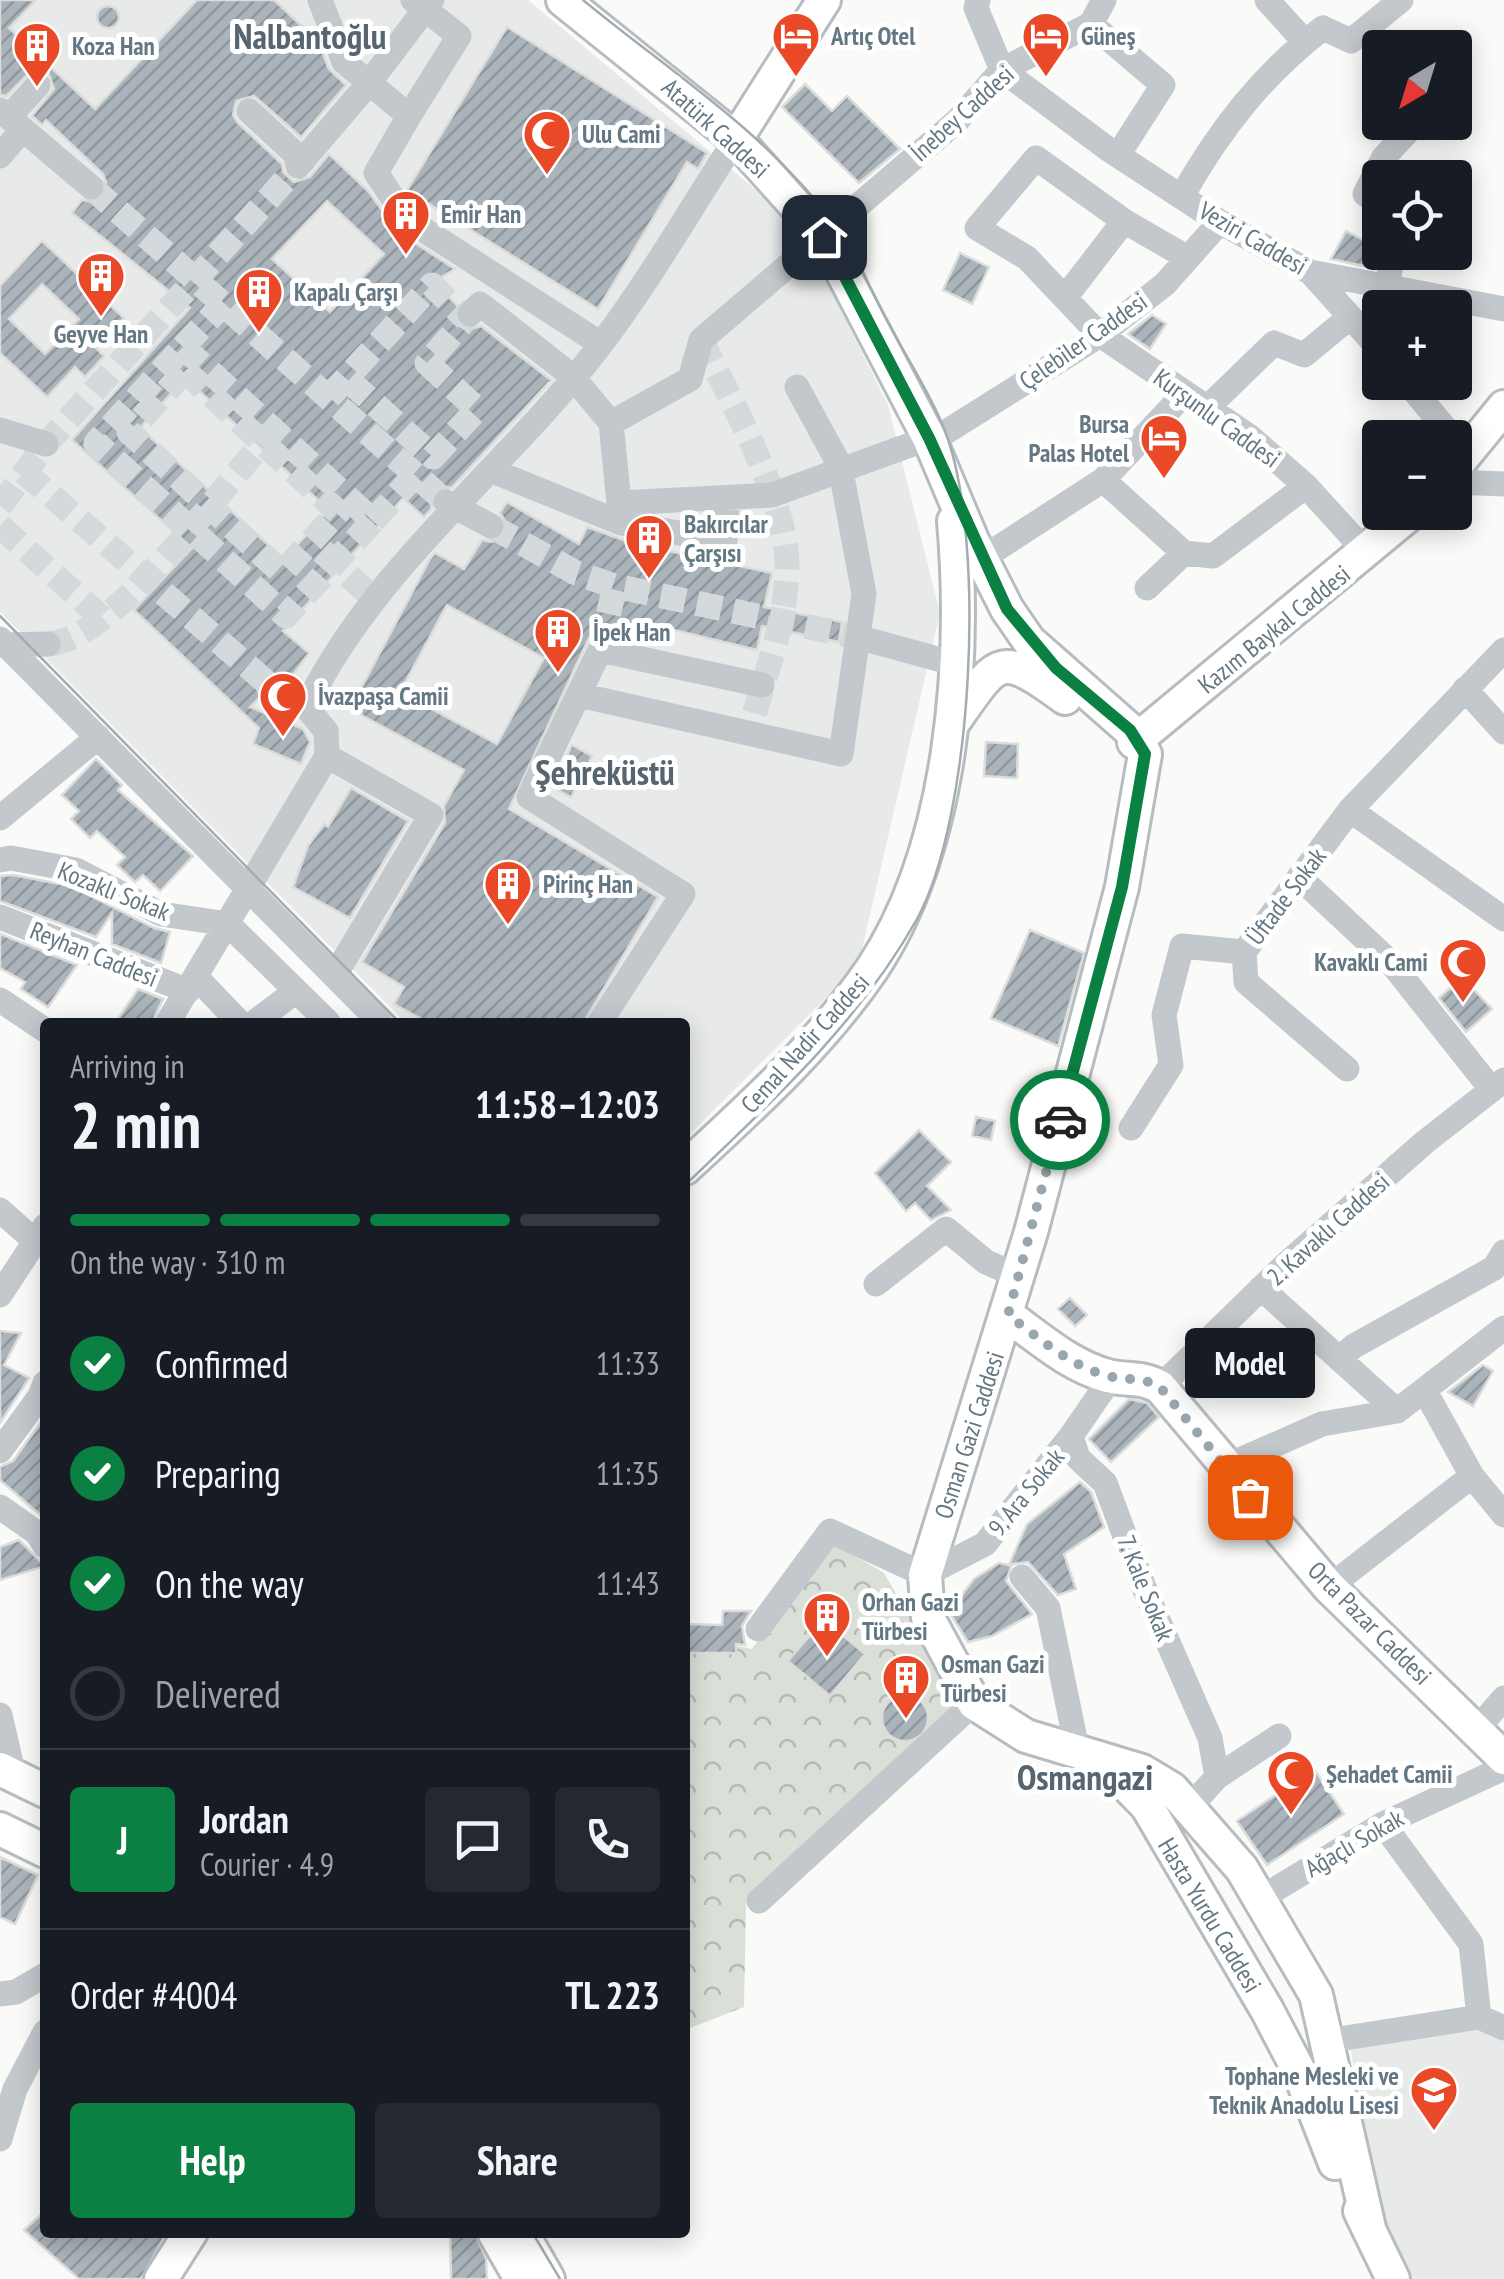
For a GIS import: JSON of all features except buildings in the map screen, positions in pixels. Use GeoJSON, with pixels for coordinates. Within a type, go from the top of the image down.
{"type":"FeatureCollection","features":[{"type":"Feature","properties":{"kind":"main road","name":"Atatürk Caddesi"},"geometry":{"type":"LineString","coordinates":[[564,0],[736,139],[824,237],[929,438],[951,491]]}},
{"type":"Feature","properties":{"kind":"main road"},"geometry":{"type":"LineString","coordinates":[[736,139],[824,0]]}},
{"type":"Feature","properties":{"kind":"main road"},"geometry":{"type":"LineString","coordinates":[[1472,440],[1504,407]]}},
{"type":"Feature","properties":{"kind":"main road"},"geometry":{"type":"LineString","coordinates":[[951,491],[981,559],[1030,641],[1076,686],[1130,730],[1134,742]]}},
{"type":"Feature","properties":{"kind":"main road","name":"Cemal Nadir Caddesi"},"geometry":{"type":"LineString","coordinates":[[690,1163],[825,1028],[872,968],[903,912],[921,863],[952,724],[960,594],[951,491]]}},
{"type":"Feature","properties":{"kind":"main road","name":"Kazım Baykal Caddesi"},"geometry":{"type":"LineString","coordinates":[[1134,742],[1393,530]]}},
{"type":"Feature","properties":{"kind":"main road"},"geometry":{"type":"LineString","coordinates":[[952,724],[984,675],[1001,666],[1018,668],[1118,738],[1134,742]]}},
{"type":"Feature","properties":{"kind":"main road","name":"Osman Gazi Caddesi"},"geometry":{"type":"LineString","coordinates":[[1085,1745],[1026,1736],[974,1703],[928,1618],[925,1574],[1008,1315],[1122,887],[1145,767],[1145,754],[1134,742]]}},
{"type":"Feature","properties":{"kind":"main road"},"geometry":{"type":"LineString","coordinates":[[1008,1315],[1076,1365],[1111,1378],[1143,1377],[1160,1387]]}},
{"type":"Feature","properties":{"kind":"main road","name":"Orta Pazar Caddesi"},"geometry":{"type":"LineString","coordinates":[[1160,1387],[1329,1587],[1478,1728],[1504,1758]]}},
{"type":"Feature","properties":{"kind":"main road","name":"Hasta Yurdu Caddesi"},"geometry":{"type":"LineString","coordinates":[[1085,1745],[1172,1789],[1261,1898],[1316,1995],[1368,2228]]}},
{"type":"Feature","properties":{"kind":"main road","name":"Hasta Yurdu Caddesi"},"geometry":{"type":"LineString","coordinates":[[1085,1745],[1124,1779],[1147,1806],[1268,2010],[1394,2279]]}},
{"type":"Feature","properties":{"kind":"main road"},"geometry":{"type":"LineString","coordinates":[[5,1784],[40,1790]]}},
{"type":"Feature","properties":{"kind":"main road"},"geometry":{"type":"LineString","coordinates":[[5,1784],[40,1821]]}},
{"type":"Feature","properties":{"kind":"main road"},"geometry":{"type":"LineString","coordinates":[[0,1829],[40,1849]]}},
{"type":"Feature","properties":{"kind":"main road"},"geometry":{"type":"LineString","coordinates":[[168,2276],[188,2238]]}},
{"type":"Feature","properties":{"kind":"main road"},"geometry":{"type":"LineString","coordinates":[[497,2238],[521,2279]]}},
{"type":"Feature","properties":{"kind":"main road"},"geometry":{"type":"LineString","coordinates":[[524,2238],[548,2279]]}},
{"type":"Feature","properties":{"kind":"street"},"geometry":{"type":"LineString","coordinates":[[320,0],[344,62],[409,116]]}},
{"type":"Feature","properties":{"kind":"street"},"geometry":{"type":"LineString","coordinates":[[978,0],[976,8],[1002,70]]}},
{"type":"Feature","properties":{"kind":"street"},"geometry":{"type":"LineString","coordinates":[[1104,0],[1091,24],[1163,85],[1118,155]]}},
{"type":"Feature","properties":{"kind":"street"},"geometry":{"type":"LineString","coordinates":[[1267,0],[1305,42]]}},
{"type":"Feature","properties":{"kind":"street"},"geometry":{"type":"LineString","coordinates":[[1182,196],[1242,102],[1305,42],[1323,28],[1352,40],[1401,0]]}},
{"type":"Feature","properties":{"kind":"street"},"geometry":{"type":"LineString","coordinates":[[249,110],[300,164],[370,83],[423,3],[459,36],[376,173],[408,219],[602,344]]}},
{"type":"Feature","properties":{"kind":"street","name":"İnebey Caddesi"},"geometry":{"type":"LineString","coordinates":[[611,423],[690,379],[701,340],[956,121],[1002,70],[1091,24]]}},
{"type":"Feature","properties":{"kind":"street","name":"Veziri Caddesi"},"geometry":{"type":"LineString","coordinates":[[1002,70],[1118,155],[1220,222],[1310,272],[1504,308]]}},
{"type":"Feature","properties":{"kind":"street"},"geometry":{"type":"LineString","coordinates":[[0,156],[11,118],[38,85]]}},
{"type":"Feature","properties":{"kind":"street"},"geometry":{"type":"LineString","coordinates":[[11,118],[90,187]]}},
{"type":"Feature","properties":{"kind":"street"},"geometry":{"type":"LineString","coordinates":[[306,708],[325,669],[388,580],[449,505],[490,470],[602,344],[736,139]]}},
{"type":"Feature","properties":{"kind":"street"},"geometry":{"type":"LineString","coordinates":[[1382,160],[1400,140]]}},
{"type":"Feature","properties":{"kind":"street","name":"Kurşunlu Caddesi"},"geometry":{"type":"LineString","coordinates":[[1124,221],[1036,158],[978,228],[1027,258],[1067,295],[1100,335],[1249,436],[1306,486],[1368,553]]}},
{"type":"Feature","properties":{"kind":"street"},"geometry":{"type":"LineString","coordinates":[[1067,295],[1124,221],[1188,258]]}},
{"type":"Feature","properties":{"kind":"street","name":"Çelebiler Caddesi"},"geometry":{"type":"LineString","coordinates":[[620,513],[772,494],[840,466],[929,438],[1100,335],[1165,284],[1220,222]]}},
{"type":"Feature","properties":{"kind":"street"},"geometry":{"type":"LineString","coordinates":[[1387,288],[1390,270]]}},
{"type":"Feature","properties":{"kind":"street"},"geometry":{"type":"LineString","coordinates":[[1310,272],[1362,330]]}},
{"type":"Feature","properties":{"kind":"street"},"geometry":{"type":"LineString","coordinates":[[470,314],[480,304],[572,376],[611,423],[620,513]]}},
{"type":"Feature","properties":{"kind":"street"},"geometry":{"type":"LineString","coordinates":[[1207,408],[1274,344],[1304,356],[1350,317]]}},
{"type":"Feature","properties":{"kind":"street"},"geometry":{"type":"LineString","coordinates":[[578,695],[841,754],[862,638],[864,594],[840,466],[797,387]]}},
{"type":"Feature","properties":{"kind":"street"},"geometry":{"type":"LineString","coordinates":[[981,559],[1103,480],[1185,393]]}},
{"type":"Feature","properties":{"kind":"street"},"geometry":{"type":"LineString","coordinates":[[0,430],[46,444]]}},
{"type":"Feature","properties":{"kind":"street"},"geometry":{"type":"LineString","coordinates":[[1472,465],[1504,484]]}},
{"type":"Feature","properties":{"kind":"street"},"geometry":{"type":"LineString","coordinates":[[490,470],[620,513],[725,541],[728,499]]}},
{"type":"Feature","properties":{"kind":"street"},"geometry":{"type":"LineString","coordinates":[[1103,480],[1184,553],[1213,556],[1306,486]]}},
{"type":"Feature","properties":{"kind":"street"},"geometry":{"type":"LineString","coordinates":[[449,505],[491,526]]}},
{"type":"Feature","properties":{"kind":"street"},"geometry":{"type":"LineString","coordinates":[[1147,588],[1184,553]]}},
{"type":"Feature","properties":{"kind":"street"},"geometry":{"type":"LineString","coordinates":[[862,638],[956,664]]}},
{"type":"Feature","properties":{"kind":"street"},"geometry":{"type":"LineString","coordinates":[[2,643],[48,644]]}},
{"type":"Feature","properties":{"kind":"street"},"geometry":{"type":"LineString","coordinates":[[2,643],[253,883],[376,1018]]}},
{"type":"Feature","properties":{"kind":"street"},"geometry":{"type":"LineString","coordinates":[[603,1018],[683,894],[530,797],[578,695],[600,650],[762,685]]}},
{"type":"Feature","properties":{"kind":"street","name":"Üftade Sokak"},"geometry":{"type":"LineString","coordinates":[[1131,1128],[1172,1065],[1164,1015],[1182,946],[1244,952],[1350,810],[1504,650]]}},
{"type":"Feature","properties":{"kind":"street"},"geometry":{"type":"LineString","coordinates":[[171,1018],[327,756],[326,732],[306,708],[273,688]]}},
{"type":"Feature","properties":{"kind":"street"},"geometry":{"type":"LineString","coordinates":[[1465,689],[1504,732]]}},
{"type":"Feature","properties":{"kind":"street"},"geometry":{"type":"LineString","coordinates":[[0,818],[98,737]]}},
{"type":"Feature","properties":{"kind":"street"},"geometry":{"type":"LineString","coordinates":[[327,756],[430,815],[335,975]]}},
{"type":"Feature","properties":{"kind":"street"},"geometry":{"type":"LineString","coordinates":[[1350,810],[1504,918]]}},
{"type":"Feature","properties":{"kind":"street","name":"Kozaklı Sokak"},"geometry":{"type":"LineString","coordinates":[[0,860],[11,858],[76,870],[161,914],[228,924]]}},
{"type":"Feature","properties":{"kind":"street"},"geometry":{"type":"LineString","coordinates":[[1299,877],[1392,964],[1498,1085]]}},
{"type":"Feature","properties":{"kind":"street","name":"Reyhan Caddesi"},"geometry":{"type":"LineString","coordinates":[[0,917],[192,984]]}},
{"type":"Feature","properties":{"kind":"street"},"geometry":{"type":"LineString","coordinates":[[228,924],[324,1018]]}},
{"type":"Feature","properties":{"kind":"street"},"geometry":{"type":"LineString","coordinates":[[1244,952],[1246,982],[1347,1069]]}},
{"type":"Feature","properties":{"kind":"street"},"geometry":{"type":"LineString","coordinates":[[192,984],[235,1018]]}},
{"type":"Feature","properties":{"kind":"street"},"geometry":{"type":"LineString","coordinates":[[260,1018],[296,991]]}},
{"type":"Feature","properties":{"kind":"street"},"geometry":{"type":"LineString","coordinates":[[0,1000],[40,1027]]}},
{"type":"Feature","properties":{"kind":"street","name":"2. Kavaklı Caddesi"},"geometry":{"type":"LineString","coordinates":[[1160,1387],[1261,1288],[1425,1142],[1498,1085]]}},
{"type":"Feature","properties":{"kind":"street"},"geometry":{"type":"LineString","coordinates":[[0,1210],[40,1234],[9,1269],[0,1295]]}},
{"type":"Feature","properties":{"kind":"street"},"geometry":{"type":"LineString","coordinates":[[876,1284],[946,1229],[986,1262],[1018,1276]]}},
{"type":"Feature","properties":{"kind":"street"},"geometry":{"type":"LineString","coordinates":[[1339,1359],[1354,1346],[1501,1266]]}},
{"type":"Feature","properties":{"kind":"street"},"geometry":{"type":"LineString","coordinates":[[9,1269],[40,1269]]}},
{"type":"Feature","properties":{"kind":"street"},"geometry":{"type":"LineString","coordinates":[[1261,1288],[1397,1411]]}},
{"type":"Feature","properties":{"kind":"street"},"geometry":{"type":"LineString","coordinates":[[1224,1467],[1322,1424],[1397,1411],[1504,1328]]}},
{"type":"Feature","properties":{"kind":"street"},"geometry":{"type":"LineString","coordinates":[[1072,1436],[1111,1378]]}},
{"type":"Feature","properties":{"kind":"street"},"geometry":{"type":"LineString","coordinates":[[1425,1391],[1472,1476],[1504,1515]]}},
{"type":"Feature","properties":{"kind":"street"},"geometry":{"type":"LineString","coordinates":[[0,1450],[40,1398]]}},
{"type":"Feature","properties":{"kind":"street","name":"9. Ara Sokak"},"geometry":{"type":"LineString","coordinates":[[925,1574],[985,1544],[1072,1436]]}},
{"type":"Feature","properties":{"kind":"street","name":"7. Kale Sokak"},"geometry":{"type":"LineString","coordinates":[[1072,1436],[1078,1458],[1105,1483],[1145,1590],[1210,1738],[1216,1777]]}},
{"type":"Feature","properties":{"kind":"street"},"geometry":{"type":"LineString","coordinates":[[1329,1587],[1472,1476]]}},
{"type":"Feature","properties":{"kind":"street"},"geometry":{"type":"LineString","coordinates":[[0,1507],[40,1538]]}},
{"type":"Feature","properties":{"kind":"street"},"geometry":{"type":"LineString","coordinates":[[758,1629],[830,1532],[925,1574]]}},
{"type":"Feature","properties":{"kind":"street"},"geometry":{"type":"LineString","coordinates":[[1022,1577],[1048,1608],[1085,1745]]}},
{"type":"Feature","properties":{"kind":"street"},"geometry":{"type":"LineString","coordinates":[[1478,1728],[1504,1698]]}},
{"type":"Feature","properties":{"kind":"street"},"geometry":{"type":"LineString","coordinates":[[759,1900],[974,1703]]}},
{"type":"Feature","properties":{"kind":"street"},"geometry":{"type":"LineString","coordinates":[[0,1715],[5,1784]]}},
{"type":"Feature","properties":{"kind":"street"},"geometry":{"type":"LineString","coordinates":[[1190,1808],[1216,1777],[1280,1736]]}},
{"type":"Feature","properties":{"kind":"street","name":"Ağaçlı Sokak"},"geometry":{"type":"LineString","coordinates":[[1261,1898],[1383,1824],[1504,1768]]}},
{"type":"Feature","properties":{"kind":"street"},"geometry":{"type":"LineString","coordinates":[[1383,1824],[1471,1944],[1479,2017]]}},
{"type":"Feature","properties":{"kind":"street"},"geometry":{"type":"LineString","coordinates":[[0,1994],[16,1992],[40,1978]]}},
{"type":"Feature","properties":{"kind":"street"},"geometry":{"type":"LineString","coordinates":[[1326,2042],[1479,2017],[1504,2028]]}},
{"type":"Feature","properties":{"kind":"street"},"geometry":{"type":"LineString","coordinates":[[0,2139],[15,2088],[40,2041]]}},
{"type":"Feature","properties":{"kind":"shaded area"},"geometry":{"type":"Polygon","coordinates":[[[0,0],[528,0],[799,226],[888,405],[940,613],[858,966],[690,1134],[690,1018],[401,1018],[0,612],[0,0]]]}},
{"type":"Feature","properties":{"kind":"shaded area","name":"Tophane Mesleki ve Teknik Anadolu Lisesi"},"geometry":{"type":"Polygon","coordinates":[[[1478,2023],[1504,2035],[1504,2279],[1407,2279],[1378,2222],[1350,2045],[1478,2023]]]}},
{"type":"Feature","properties":{"kind":"green space"},"geometry":{"type":"Polygon","coordinates":[[[828,1540],[884,1573],[956,1696],[956,1704],[746,1903],[744,2007],[690,2028],[690,1636],[752,1649],[828,1540]]]}},
{"type":"Feature","properties":{"kind":"tunnel"},"geometry":{"type":"LineString","coordinates":[[0,506],[46,444],[298,166]]}},
{"type":"Feature","properties":{"kind":"tunnel"},"geometry":{"type":"LineString","coordinates":[[91,187],[446,502]]}},
{"type":"Feature","properties":{"kind":"tunnel"},"geometry":{"type":"LineString","coordinates":[[329,397],[432,285],[466,319],[427,363],[477,409],[433,457],[346,378]]}},
{"type":"Feature","properties":{"kind":"tunnel"},"geometry":{"type":"LineString","coordinates":[[183,347],[224,303]]}},
{"type":"Feature","properties":{"kind":"tunnel"},"geometry":{"type":"LineString","coordinates":[[701,340],[756,452],[785,543],[783,610],[749,733]]}},
{"type":"Feature","properties":{"kind":"tunnel"},"geometry":{"type":"LineString","coordinates":[[183,347],[373,521],[286,616],[96,443],[183,347]]}},
{"type":"Feature","properties":{"kind":"tunnel"},"geometry":{"type":"LineString","coordinates":[[185,371],[338,512],[282,573],[129,432],[185,371]]}},
{"type":"Feature","properties":{"kind":"tunnel"},"geometry":{"type":"LineString","coordinates":[[48,644],[75,636],[135,589],[272,432]]}},
{"type":"Feature","properties":{"kind":"tunnel"},"geometry":{"type":"LineString","coordinates":[[24,472],[273,688]]}},
{"type":"Feature","properties":{"kind":"tunnel"},"geometry":{"type":"LineString","coordinates":[[373,521],[415,475]]}},
{"type":"Feature","properties":{"kind":"tunnel"},"geometry":{"type":"LineString","coordinates":[[0,526],[104,620]]}},
{"type":"Feature","properties":{"kind":"tunnel"},"geometry":{"type":"LineString","coordinates":[[491,526],[576,573],[615,586],[861,638]]}},
{"type":"Feature","properties":{"kind":"tunnel"},"geometry":{"type":"LineString","coordinates":[[322,551],[374,599]]}},
{"type":"Feature","properties":{"kind":"tunnel"},"geometry":{"type":"LineString","coordinates":[[600,650],[615,586]]}},
{"type":"Feature","properties":{"kind":"tram line"},"geometry":{"type":"LineString","coordinates":[[583,0],[748,132],[808,192],[843,236],[945,431],[958,479],[966,539],[968,678],[962,749],[936,873],[917,919],[841,1028],[690,1180]]}},
{"type":"Feature","properties":{"kind":"tram line"},"geometry":{"type":"LineString","coordinates":[[0,616],[395,1018]]}},
{"type":"Feature","properties":{"kind":"tram line"},"geometry":{"type":"LineString","coordinates":[[536,2238],[560,2279]]}},
{"type":"Feature","properties":{"kind":"way so far"},"geometry":{"type":"LineString","coordinates":[[1060,1120],[1008,1315],[1076,1365],[1111,1378],[1143,1377],[1160,1387],[1250,1497]]}},
{"type":"Feature","properties":{"kind":"place","name":"Artıç Otel"},"geometry":{"type":"Point","coordinates":[796,78]}},
{"type":"Feature","properties":{"kind":"place","name":"Güneş"},"geometry":{"type":"Point","coordinates":[1046,78]}},
{"type":"Feature","properties":{"kind":"place","name":"Koza Han"},"geometry":{"type":"Point","coordinates":[37,88]}},
{"type":"Feature","properties":{"kind":"place","name":"Ulu Cami"},"geometry":{"type":"Point","coordinates":[547,176]}},
{"type":"Feature","properties":{"kind":"place","name":"Emir Han"},"geometry":{"type":"Point","coordinates":[406,256]}},
{"type":"Feature","properties":{"kind":"place","name":"Geyve Han"},"geometry":{"type":"Point","coordinates":[101,318]}},
{"type":"Feature","properties":{"kind":"place","name":"Kapalı Çarşı"},"geometry":{"type":"Point","coordinates":[259,334]}},
{"type":"Feature","properties":{"kind":"place","name":"Bursa Palas Hotel"},"geometry":{"type":"Point","coordinates":[1164,480]}},
{"type":"Feature","properties":{"kind":"place","name":"Bakırcılar Çarşısı"},"geometry":{"type":"Point","coordinates":[649,580]}},
{"type":"Feature","properties":{"kind":"place","name":"İpek Han"},"geometry":{"type":"Point","coordinates":[558,674]}},
{"type":"Feature","properties":{"kind":"place","name":"İvazpaşa Camii"},"geometry":{"type":"Point","coordinates":[283,738]}},
{"type":"Feature","properties":{"kind":"place","name":"Pirinç Han"},"geometry":{"type":"Point","coordinates":[508,926]}},
{"type":"Feature","properties":{"kind":"place","name":"Kavaklı Cami"},"geometry":{"type":"Point","coordinates":[1463,1004]}},
{"type":"Feature","properties":{"kind":"place","name":"Model"},"geometry":{"type":"Point","coordinates":[1250,1497]}},
{"type":"Feature","properties":{"kind":"place","name":"Orhan Gazi Türbesi"},"geometry":{"type":"Point","coordinates":[827,1658]}},
{"type":"Feature","properties":{"kind":"place","name":"Osman Gazi Türbesi"},"geometry":{"type":"Point","coordinates":[906,1720]}},
{"type":"Feature","properties":{"kind":"place","name":"Şehadet Camii"},"geometry":{"type":"Point","coordinates":[1291,1816]}},
{"type":"Feature","properties":{"kind":"place","name":"Tophane Mesleki ve Teknik Anadolu Lisesi"},"geometry":{"type":"Point","coordinates":[1434,2132]}},
{"type":"Feature","properties":{"kind":"district","name":"Nalbantoğlu"},"geometry":{"type":"Point","coordinates":[310,36]}},
{"type":"Feature","properties":{"kind":"district","name":"Şehreküstü"},"geometry":{"type":"Point","coordinates":[605,772]}},
{"type":"Feature","properties":{"kind":"district","name":"Osmangazi"},"geometry":{"type":"Point","coordinates":[1085,1777]}},
{"type":"Feature","properties":{"kind":"route"},"geometry":{"type":"LineString","coordinates":[[824,237],[929,438],[964,523],[1007,609],[1056,668],[1130,730],[1145,754],[1122,887],[1060,1120]]}}]}
